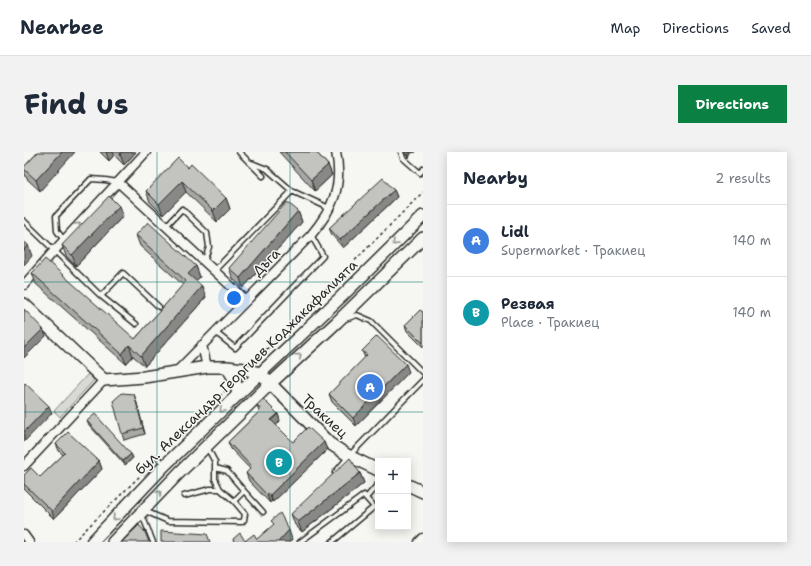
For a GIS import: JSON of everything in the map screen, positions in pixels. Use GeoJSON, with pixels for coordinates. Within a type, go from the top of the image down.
{"type":"FeatureCollection","features":[{"type":"Feature","properties":{"kind":"main road","name":"бул. Александър Георгиев Коджакафалията"},"geometry":{"type":"LineString","coordinates":[[92,542],[161,461],[238,394],[341,297],[423,216]]}},
{"type":"Feature","properties":{"kind":"main road","name":"бул. Александър Георгиев Коджакафалията"},"geometry":{"type":"LineString","coordinates":[[113,542],[206,446],[271,383],[338,322],[423,238]]}},
{"type":"Feature","properties":{"kind":"main road"},"geometry":{"type":"LineString","coordinates":[[24,304],[104,380],[144,377],[208,367],[227,367],[260,373]]}},
{"type":"Feature","properties":{"kind":"main road"},"geometry":{"type":"LineString","coordinates":[[227,367],[235,380],[238,394]]}},
{"type":"Feature","properties":{"kind":"main road","name":"Тракиец"},"geometry":{"type":"LineString","coordinates":[[260,373],[328,443],[349,456],[375,469]]}},
{"type":"Feature","properties":{"kind":"main road"},"geometry":{"type":"LineString","coordinates":[[411,486],[423,492]]}},
{"type":"Feature","properties":{"kind":"street"},"geometry":{"type":"LineString","coordinates":[[24,285],[146,152]]}},
{"type":"Feature","properties":{"kind":"street","name":"Дъга"},"geometry":{"type":"LineString","coordinates":[[175,373],[322,223],[330,208],[338,187],[339,163],[336,152]]}},
{"type":"Feature","properties":{"kind":"street"},"geometry":{"type":"LineString","coordinates":[[118,182],[246,300]]}},
{"type":"Feature","properties":{"kind":"street"},"geometry":{"type":"LineString","coordinates":[[202,345],[208,367]]}},
{"type":"Feature","properties":{"kind":"street"},"geometry":{"type":"LineString","coordinates":[[194,354],[196,369]]}},
{"type":"Feature","properties":{"kind":"street"},"geometry":{"type":"LineString","coordinates":[[24,466],[104,380]]}},
{"type":"Feature","properties":{"kind":"street"},"geometry":{"type":"LineString","coordinates":[[24,535],[29,542]]}},
{"type":"Feature","properties":{"kind":"street"},"geometry":{"type":"LineString","coordinates":[[419,542],[423,538]]}},
{"type":"Feature","properties":{"kind":"lane"},"geometry":{"type":"LineString","coordinates":[[239,152],[263,176]]}},
{"type":"Feature","properties":{"kind":"lane"},"geometry":{"type":"LineString","coordinates":[[401,152],[403,158],[420,172],[423,169]]}},
{"type":"Feature","properties":{"kind":"lane"},"geometry":{"type":"LineString","coordinates":[[249,162],[267,168],[292,191],[330,208]]}},
{"type":"Feature","properties":{"kind":"lane"},"geometry":{"type":"LineString","coordinates":[[64,240],[57,231],[56,216],[91,179],[118,182]]}},
{"type":"Feature","properties":{"kind":"lane"},"geometry":{"type":"LineString","coordinates":[[214,271],[292,191]]}},
{"type":"Feature","properties":{"kind":"lane"},"geometry":{"type":"LineString","coordinates":[[166,226],[182,209],[207,233],[209,247],[204,262]]}},
{"type":"Feature","properties":{"kind":"lane"},"geometry":{"type":"LineString","coordinates":[[24,222],[101,296],[136,324]]}},
{"type":"Feature","properties":{"kind":"lane"},"geometry":{"type":"LineString","coordinates":[[215,332],[234,348],[323,256],[311,235]]}},
{"type":"Feature","properties":{"kind":"lane"},"geometry":{"type":"LineString","coordinates":[[101,296],[123,273],[159,306]]}},
{"type":"Feature","properties":{"kind":"lane"},"geometry":{"type":"LineString","coordinates":[[338,322],[357,315],[371,321],[423,373]]}},
{"type":"Feature","properties":{"kind":"lane"},"geometry":{"type":"LineString","coordinates":[[332,476],[349,456],[423,380]]}},
{"type":"Feature","properties":{"kind":"lane"},"geometry":{"type":"LineString","coordinates":[[142,511],[168,521],[242,522],[244,520],[245,514],[234,501],[220,489],[215,479],[215,468],[212,455],[206,446]]}},
{"type":"Feature","properties":{"kind":"lane"},"geometry":{"type":"LineString","coordinates":[[215,468],[227,470],[263,512]]}},
{"type":"Feature","properties":{"kind":"lane"},"geometry":{"type":"LineString","coordinates":[[366,498],[375,488]]}},
{"type":"Feature","properties":{"kind":"lane"},"geometry":{"type":"LineString","coordinates":[[184,496],[210,489],[220,489]]}},
{"type":"Feature","properties":{"kind":"lane"},"geometry":{"type":"LineString","coordinates":[[234,501],[244,491]]}},
{"type":"Feature","properties":{"kind":"lane"},"geometry":{"type":"LineString","coordinates":[[300,542],[364,495],[374,507],[332,542]]}},
{"type":"Feature","properties":{"kind":"lane"},"geometry":{"type":"LineString","coordinates":[[142,511],[153,542]]}},
{"type":"Feature","properties":{"kind":"shaded area"},"geometry":{"type":"Polygon","coordinates":[[[88,374],[94,380],[60,417],[54,411],[88,374]]]}},
{"type":"Feature","properties":{"kind":"building"},"geometry":{"type":"Polygon","coordinates":[[[38,152],[62,152],[36,180],[24,169],[24,167],[38,152]]]}},
{"type":"Feature","properties":{"kind":"building"},"geometry":{"type":"Polygon","coordinates":[[[285,152],[316,152],[328,165],[311,180],[285,152]]]}},
{"type":"Feature","properties":{"kind":"building"},"geometry":{"type":"Polygon","coordinates":[[[178,158],[188,168],[191,164],[226,198],[213,211],[182,181],[159,204],[146,191],[178,158]]]}},
{"type":"Feature","properties":{"kind":"building"},"geometry":{"type":"Polygon","coordinates":[[[383,178],[394,190],[340,240],[329,228],[383,178]]]}},
{"type":"Feature","properties":{"kind":"building"},"geometry":{"type":"Polygon","coordinates":[[[109,196],[119,206],[72,255],[62,245],[109,196]]]}},
{"type":"Feature","properties":{"kind":"building"},"geometry":{"type":"Polygon","coordinates":[[[287,202],[298,211],[240,278],[229,268],[287,202]]]}},
{"type":"Feature","properties":{"kind":"building"},"geometry":{"type":"Polygon","coordinates":[[[148,222],[196,266],[188,274],[202,286],[141,356],[129,345],[122,354],[32,273],[45,259],[135,339],[186,281],[136,235],[148,222]]]}},
{"type":"Feature","properties":{"kind":"building"},"geometry":{"type":"Polygon","coordinates":[[[24,241],[28,245],[24,250],[24,241]]]}},
{"type":"Feature","properties":{"kind":"building"},"geometry":{"type":"Polygon","coordinates":[[[24,309],[43,329],[24,348],[24,309]]]}},
{"type":"Feature","properties":{"kind":"building"},"geometry":{"type":"Polygon","coordinates":[[[420,310],[423,312],[423,343],[405,325],[420,310]]]}},
{"type":"Feature","properties":{"kind":"building"},"geometry":{"type":"Polygon","coordinates":[[[377,336],[406,364],[353,418],[329,394],[367,355],[362,351],[377,336]]]}},
{"type":"Feature","properties":{"kind":"building"},"geometry":{"type":"Polygon","coordinates":[[[25,383],[49,406],[24,432],[24,384],[25,383]]]}},
{"type":"Feature","properties":{"kind":"building"},"geometry":{"type":"Polygon","coordinates":[[[122,393],[134,394],[143,428],[122,434],[113,401],[122,393]]]}},
{"type":"Feature","properties":{"kind":"building"},"geometry":{"type":"Polygon","coordinates":[[[263,399],[278,414],[271,420],[293,442],[308,427],[324,442],[270,495],[267,495],[246,473],[252,467],[228,442],[261,410],[257,405],[263,399]]]}},
{"type":"Feature","properties":{"kind":"building"},"geometry":{"type":"Polygon","coordinates":[[[95,414],[131,454],[123,461],[87,421],[95,414]]]}},
{"type":"Feature","properties":{"kind":"building"},"geometry":{"type":"Polygon","coordinates":[[[68,432],[99,461],[52,511],[24,484],[24,475],[31,468],[40,477],[65,453],[56,444],[68,432]]]}},
{"type":"Feature","properties":{"kind":"building"},"geometry":{"type":"Polygon","coordinates":[[[350,458],[360,473],[298,522],[291,514],[350,458]]]}},
{"type":"Feature","properties":{"kind":"building"},"geometry":{"type":"Polygon","coordinates":[[[280,513],[289,530],[278,542],[234,542],[233,539],[240,533],[245,541],[254,534],[257,539],[274,524],[271,521],[280,513]]]}},
{"type":"Feature","properties":{"kind":"building"},"geometry":{"type":"Polygon","coordinates":[[[139,525],[145,532],[149,542],[122,542],[139,525]]]}},
{"type":"Feature","properties":{"kind":"building"},"geometry":{"type":"Polygon","coordinates":[[[161,531],[207,534],[210,542],[161,542],[161,531]]]}},
{"type":"Feature","properties":{"kind":"place","name":"Lidl"},"geometry":{"type":"Point","coordinates":[370,387]}},
{"type":"Feature","properties":{"kind":"place","name":"Резвая"},"geometry":{"type":"Point","coordinates":[279,462]}}]}
